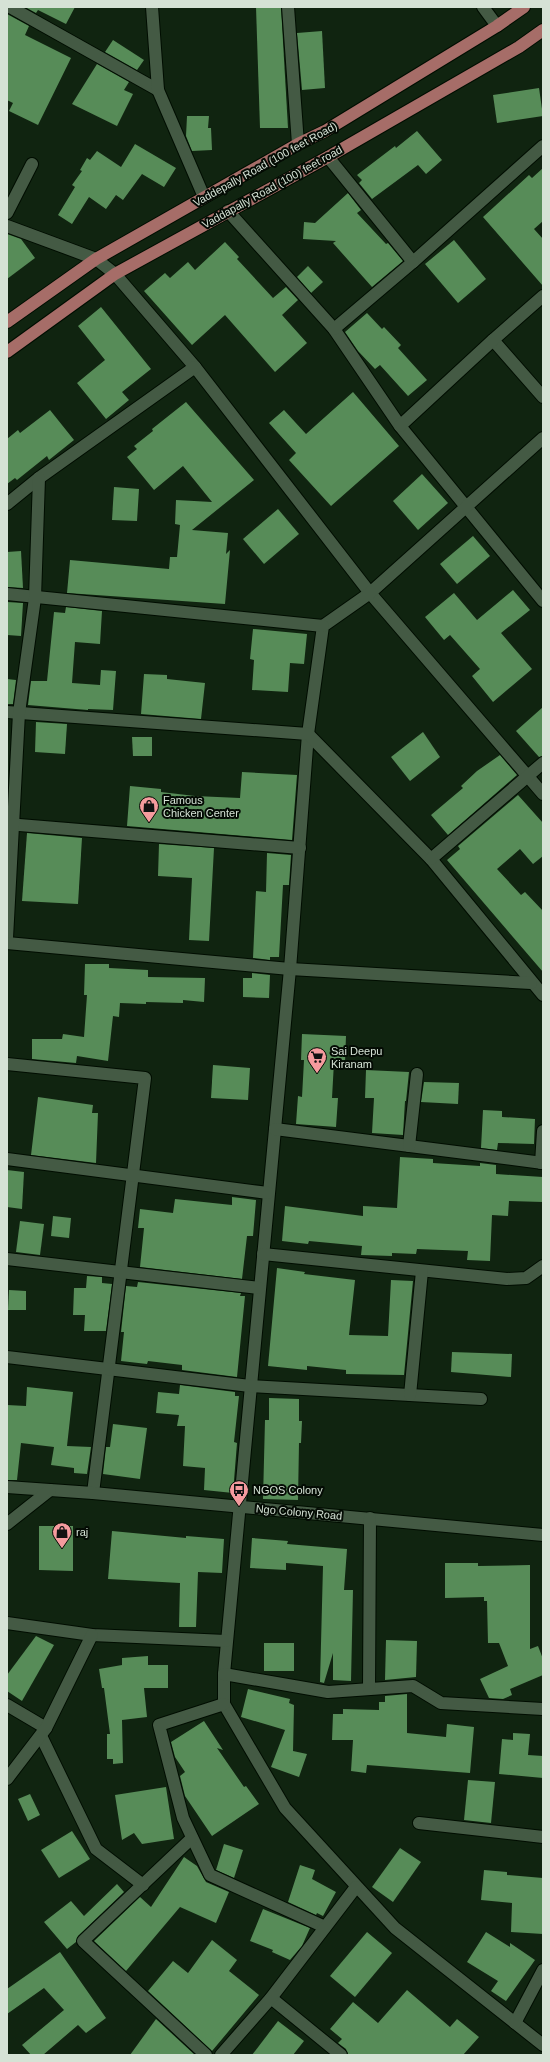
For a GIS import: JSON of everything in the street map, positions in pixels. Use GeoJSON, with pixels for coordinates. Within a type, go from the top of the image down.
{"type":"FeatureCollection","features":[{"type":"Feature","properties":{"kind":"main road","name":"Vaddepally Road (100 feet Road)"},"geometry":{"type":"LineString","coordinates":[[7,322],[96,259],[298,144],[325,131],[497,26],[524,7]]}},
{"type":"Feature","properties":{"kind":"main road","name":"Vaddapally Road (100) feet road"},"geometry":{"type":"LineString","coordinates":[[7,352],[115,274],[228,211],[328,158],[519,47],[543,30]]}},
{"type":"Feature","properties":{"kind":"street"},"geometry":{"type":"LineString","coordinates":[[10,7],[158,90]]}},
{"type":"Feature","properties":{"kind":"street"},"geometry":{"type":"LineString","coordinates":[[152,7],[158,90],[204,197]]}},
{"type":"Feature","properties":{"kind":"street"},"geometry":{"type":"LineString","coordinates":[[288,7],[298,144]]}},
{"type":"Feature","properties":{"kind":"street"},"geometry":{"type":"LineString","coordinates":[[483,7],[497,26]]}},
{"type":"Feature","properties":{"kind":"street"},"geometry":{"type":"LineString","coordinates":[[334,329],[413,262],[543,146]]}},
{"type":"Feature","properties":{"kind":"street"},"geometry":{"type":"LineString","coordinates":[[328,158],[413,262]]}},
{"type":"Feature","properties":{"kind":"street"},"geometry":{"type":"LineString","coordinates":[[7,213],[32,164]]}},
{"type":"Feature","properties":{"kind":"street"},"geometry":{"type":"LineString","coordinates":[[228,211],[334,329],[400,426],[468,507],[543,601]]}},
{"type":"Feature","properties":{"kind":"street"},"geometry":{"type":"LineString","coordinates":[[7,226],[96,259],[115,274],[195,367],[370,593],[543,794]]}},
{"type":"Feature","properties":{"kind":"street"},"geometry":{"type":"LineString","coordinates":[[400,426],[543,296]]}},
{"type":"Feature","properties":{"kind":"street"},"geometry":{"type":"LineString","coordinates":[[493,340],[543,397]]}},
{"type":"Feature","properties":{"kind":"street"},"geometry":{"type":"LineString","coordinates":[[7,504],[39,478],[195,367]]}},
{"type":"Feature","properties":{"kind":"street"},"geometry":{"type":"LineString","coordinates":[[7,594],[34,598],[323,626],[370,593],[468,507],[543,438]]}},
{"type":"Feature","properties":{"kind":"street"},"geometry":{"type":"LineString","coordinates":[[7,938],[13,712],[34,598],[39,478]]}},
{"type":"Feature","properties":{"kind":"street"},"geometry":{"type":"LineString","coordinates":[[323,626],[308,734],[290,968],[226,1641],[224,1704],[285,1808],[356,1887],[395,1928],[543,2045]]}},
{"type":"Feature","properties":{"kind":"street"},"geometry":{"type":"LineString","coordinates":[[13,712],[308,734],[431,859],[531,983],[543,995]]}},
{"type":"Feature","properties":{"kind":"street"},"geometry":{"type":"LineString","coordinates":[[431,859],[543,763]]}},
{"type":"Feature","properties":{"kind":"street"},"geometry":{"type":"LineString","coordinates":[[10,824],[300,848]]}},
{"type":"Feature","properties":{"kind":"street"},"geometry":{"type":"LineString","coordinates":[[7,943],[290,968],[531,983]]}},
{"type":"Feature","properties":{"kind":"street"},"geometry":{"type":"LineString","coordinates":[[7,1064],[145,1078],[93,1493]]}},
{"type":"Feature","properties":{"kind":"street"},"geometry":{"type":"LineString","coordinates":[[409,1146],[417,1074]]}},
{"type":"Feature","properties":{"kind":"street"},"geometry":{"type":"LineString","coordinates":[[275,1129],[542,1163],[543,1131]]}},
{"type":"Feature","properties":{"kind":"street"},"geometry":{"type":"LineString","coordinates":[[7,1159],[268,1193]]}},
{"type":"Feature","properties":{"kind":"street"},"geometry":{"type":"LineString","coordinates":[[263,1254],[507,1279],[526,1278],[543,1266]]}},
{"type":"Feature","properties":{"kind":"street"},"geometry":{"type":"LineString","coordinates":[[7,1259],[259,1288]]}},
{"type":"Feature","properties":{"kind":"street"},"geometry":{"type":"LineString","coordinates":[[410,1395],[422,1270]]}},
{"type":"Feature","properties":{"kind":"street"},"geometry":{"type":"LineString","coordinates":[[7,1357],[250,1386],[481,1400]]}},
{"type":"Feature","properties":{"kind":"street","name":"Ngo Colony Road"},"geometry":{"type":"LineString","coordinates":[[7,1487],[93,1493],[543,1535]]}},
{"type":"Feature","properties":{"kind":"street"},"geometry":{"type":"LineString","coordinates":[[7,1524],[50,1490]]}},
{"type":"Feature","properties":{"kind":"street"},"geometry":{"type":"LineString","coordinates":[[369,1689],[370,1518]]}},
{"type":"Feature","properties":{"kind":"street"},"geometry":{"type":"LineString","coordinates":[[7,1623],[92,1635],[226,1641]]}},
{"type":"Feature","properties":{"kind":"street"},"geometry":{"type":"LineString","coordinates":[[7,1779],[43,1732],[92,1635]]}},
{"type":"Feature","properties":{"kind":"street"},"geometry":{"type":"LineString","coordinates":[[224,1674],[328,1692],[413,1686],[441,1703],[543,1709]]}},
{"type":"Feature","properties":{"kind":"street"},"geometry":{"type":"LineString","coordinates":[[224,1704],[159,1725],[183,1818],[192,1838],[210,1875],[325,1927]]}},
{"type":"Feature","properties":{"kind":"street"},"geometry":{"type":"LineString","coordinates":[[7,1705],[43,1732],[96,1849],[143,1885]]}},
{"type":"Feature","properties":{"kind":"street"},"geometry":{"type":"LineString","coordinates":[[419,1823],[543,1837]]}},
{"type":"Feature","properties":{"kind":"street"},"geometry":{"type":"LineString","coordinates":[[192,1838],[83,1942],[206,2055]]}},
{"type":"Feature","properties":{"kind":"street"},"geometry":{"type":"LineString","coordinates":[[220,2055],[271,1998],[356,1887]]}},
{"type":"Feature","properties":{"kind":"street"},"geometry":{"type":"LineString","coordinates":[[515,2023],[543,1970]]}},
{"type":"Feature","properties":{"kind":"street"},"geometry":{"type":"LineString","coordinates":[[271,1998],[341,2055]]}},
{"type":"Feature","properties":{"kind":"building"},"geometry":{"type":"Polygon","coordinates":[[[25,7],[75,7],[66,24],[38,10],[36,13],[25,7]]]}},
{"type":"Feature","properties":{"kind":"building"},"geometry":{"type":"Polygon","coordinates":[[[256,7],[281,7],[288,128],[260,128],[256,7]]]}},
{"type":"Feature","properties":{"kind":"building"},"geometry":{"type":"Polygon","coordinates":[[[7,14],[29,26],[25,35],[71,58],[38,125],[9,111],[13,103],[7,100],[7,14]]]}},
{"type":"Feature","properties":{"kind":"building"},"geometry":{"type":"Polygon","coordinates":[[[322,31],[325,88],[302,90],[297,33],[322,31]]]}},
{"type":"Feature","properties":{"kind":"building"},"geometry":{"type":"Polygon","coordinates":[[[113,40],[144,60],[137,70],[105,52],[113,40]]]}},
{"type":"Feature","properties":{"kind":"building"},"geometry":{"type":"Polygon","coordinates":[[[97,64],[129,82],[124,90],[133,94],[117,126],[72,104],[97,64]]]}},
{"type":"Feature","properties":{"kind":"building"},"geometry":{"type":"Polygon","coordinates":[[[539,88],[543,116],[497,123],[493,95],[539,88]]]}},
{"type":"Feature","properties":{"kind":"building"},"geometry":{"type":"Polygon","coordinates":[[[187,116],[209,116],[208,128],[211,128],[212,150],[192,151],[186,136],[187,116]]]}},
{"type":"Feature","properties":{"kind":"building"},"geometry":{"type":"Polygon","coordinates":[[[417,131],[442,160],[426,174],[418,165],[372,199],[359,183],[362,180],[357,175],[395,146],[396,148],[417,131]]]}},
{"type":"Feature","properties":{"kind":"building"},"geometry":{"type":"Polygon","coordinates":[[[135,144],[176,168],[164,187],[142,174],[123,200],[116,195],[106,209],[89,197],[72,224],[58,215],[75,187],[72,185],[82,171],[80,170],[87,158],[90,160],[97,151],[121,167],[135,144]]]}},
{"type":"Feature","properties":{"kind":"building"},"geometry":{"type":"Polygon","coordinates":[[[543,168],[543,221],[534,229],[543,239],[543,286],[483,217],[529,175],[532,178],[543,168]]]}},
{"type":"Feature","properties":{"kind":"building"},"geometry":{"type":"Polygon","coordinates":[[[348,193],[361,210],[357,213],[386,244],[388,243],[403,261],[372,287],[333,243],[336,241],[303,239],[304,222],[315,223],[348,193]]]}},
{"type":"Feature","properties":{"kind":"building"},"geometry":{"type":"Polygon","coordinates":[[[7,234],[21,239],[35,258],[7,279],[7,234]]]}},
{"type":"Feature","properties":{"kind":"building"},"geometry":{"type":"Polygon","coordinates":[[[454,240],[486,279],[458,303],[425,264],[454,240]]]}},
{"type":"Feature","properties":{"kind":"building"},"geometry":{"type":"Polygon","coordinates":[[[225,242],[239,257],[237,259],[273,298],[286,287],[298,300],[282,315],[307,343],[275,372],[225,315],[192,345],[144,291],[165,273],[170,278],[188,262],[195,270],[225,242]]]}},
{"type":"Feature","properties":{"kind":"building"},"geometry":{"type":"Polygon","coordinates":[[[308,266],[323,282],[311,293],[297,277],[308,266]]]}},
{"type":"Feature","properties":{"kind":"building"},"geometry":{"type":"Polygon","coordinates":[[[101,307],[151,369],[122,392],[129,400],[106,419],[77,383],[105,360],[78,326],[101,307]]]}},
{"type":"Feature","properties":{"kind":"building"},"geometry":{"type":"Polygon","coordinates":[[[367,313],[382,329],[384,327],[401,345],[398,348],[427,380],[408,396],[380,365],[375,369],[358,351],[345,332],[367,313]]]}},
{"type":"Feature","properties":{"kind":"building"},"geometry":{"type":"Polygon","coordinates":[[[353,392],[399,446],[331,506],[289,460],[296,453],[269,423],[284,410],[306,434],[353,392]]]}},
{"type":"Feature","properties":{"kind":"building"},"geometry":{"type":"Polygon","coordinates":[[[186,402],[254,480],[192,530],[228,533],[226,554],[230,550],[225,604],[67,593],[70,560],[169,569],[170,557],[177,557],[180,525],[175,524],[176,500],[212,502],[183,466],[154,490],[127,457],[137,449],[134,446],[153,431],[152,429],[186,402]]]}},
{"type":"Feature","properties":{"kind":"building"},"geometry":{"type":"Polygon","coordinates":[[[50,410],[74,440],[49,460],[47,456],[17,480],[15,478],[7,484],[7,439],[18,430],[20,433],[50,410]]]}},
{"type":"Feature","properties":{"kind":"building"},"geometry":{"type":"Polygon","coordinates":[[[422,474],[448,503],[418,530],[393,501],[422,474]]]}},
{"type":"Feature","properties":{"kind":"building"},"geometry":{"type":"Polygon","coordinates":[[[114,487],[139,489],[137,521],[112,520],[114,487]]]}},
{"type":"Feature","properties":{"kind":"building"},"geometry":{"type":"Polygon","coordinates":[[[278,509],[299,534],[264,564],[243,539],[278,509]]]}},
{"type":"Feature","properties":{"kind":"building"},"geometry":{"type":"Polygon","coordinates":[[[473,536],[490,556],[457,584],[440,564],[473,536]]]}},
{"type":"Feature","properties":{"kind":"building"},"geometry":{"type":"Polygon","coordinates":[[[21,551],[23,588],[7,587],[7,552],[21,551]]]}},
{"type":"Feature","properties":{"kind":"building"},"geometry":{"type":"Polygon","coordinates":[[[513,590],[530,610],[501,633],[532,669],[493,702],[472,676],[480,669],[450,635],[444,640],[425,617],[454,593],[477,620],[513,590]]]}},
{"type":"Feature","properties":{"kind":"building"},"geometry":{"type":"Polygon","coordinates":[[[7,602],[23,603],[21,636],[7,635],[7,602]]]}},
{"type":"Feature","properties":{"kind":"building"},"geometry":{"type":"Polygon","coordinates":[[[66,607],[102,611],[100,644],[75,642],[72,683],[100,685],[101,670],[116,671],[113,710],[88,710],[28,705],[31,681],[47,681],[54,612],[65,613],[66,607]]]}},
{"type":"Feature","properties":{"kind":"building"},"geometry":{"type":"Polygon","coordinates":[[[253,629],[307,634],[304,664],[290,663],[288,692],[252,690],[254,660],[250,659],[253,629]]]}},
{"type":"Feature","properties":{"kind":"building"},"geometry":{"type":"Polygon","coordinates":[[[144,674],[167,675],[167,679],[205,683],[201,719],[141,714],[144,674]]]}},
{"type":"Feature","properties":{"kind":"building"},"geometry":{"type":"Polygon","coordinates":[[[7,679],[16,680],[13,704],[7,704],[7,679]]]}},
{"type":"Feature","properties":{"kind":"building"},"geometry":{"type":"Polygon","coordinates":[[[543,707],[543,756],[539,757],[516,731],[543,707]]]}},
{"type":"Feature","properties":{"kind":"building"},"geometry":{"type":"Polygon","coordinates":[[[36,722],[67,724],[65,754],[35,752],[36,722]]]}},
{"type":"Feature","properties":{"kind":"building"},"geometry":{"type":"Polygon","coordinates":[[[423,732],[440,757],[410,781],[391,757],[423,732]]]}},
{"type":"Feature","properties":{"kind":"building"},"geometry":{"type":"Polygon","coordinates":[[[132,737],[152,737],[152,756],[133,756],[132,737]]]}},
{"type":"Feature","properties":{"kind":"building"},"geometry":{"type":"Polygon","coordinates":[[[500,755],[517,775],[448,835],[431,815],[463,788],[461,786],[477,771],[500,755]]]}},
{"type":"Feature","properties":{"kind":"building"},"geometry":{"type":"Polygon","coordinates":[[[242,772],[297,775],[292,840],[127,826],[130,786],[161,789],[161,792],[195,796],[240,798],[242,772]]]}},
{"type":"Feature","properties":{"kind":"building"},"geometry":{"type":"Polygon","coordinates":[[[518,795],[543,823],[543,856],[533,864],[520,849],[497,869],[521,895],[525,892],[543,911],[543,972],[447,860],[460,849],[458,846],[518,795]]]}},
{"type":"Feature","properties":{"kind":"building"},"geometry":{"type":"Polygon","coordinates":[[[27,833],[82,838],[78,904],[22,901],[27,833]]]}},
{"type":"Feature","properties":{"kind":"building"},"geometry":{"type":"Polygon","coordinates":[[[159,844],[214,848],[209,941],[189,940],[192,878],[158,876],[159,844]]]}},
{"type":"Feature","properties":{"kind":"building"},"geometry":{"type":"Polygon","coordinates":[[[267,853],[291,855],[289,885],[283,885],[279,957],[270,957],[270,960],[253,958],[256,891],[266,892],[267,853]]]}},
{"type":"Feature","properties":{"kind":"building"},"geometry":{"type":"Polygon","coordinates":[[[85,964],[109,964],[109,968],[148,970],[148,977],[205,978],[204,1002],[183,1000],[183,1003],[120,1003],[119,1017],[113,1016],[108,1061],[77,1056],[76,1063],[32,1059],[32,1039],[62,1039],[63,1034],[84,1037],[87,995],[84,995],[85,964]]]}},
{"type":"Feature","properties":{"kind":"building"},"geometry":{"type":"Polygon","coordinates":[[[252,973],[270,975],[269,998],[243,997],[243,978],[252,978],[252,973]]]}},
{"type":"Feature","properties":{"kind":"building"},"geometry":{"type":"Polygon","coordinates":[[[302,1034],[346,1036],[345,1062],[334,1062],[332,1098],[338,1098],[336,1127],[296,1124],[298,1096],[302,1097],[304,1060],[301,1060],[302,1034]]]}},
{"type":"Feature","properties":{"kind":"building"},"geometry":{"type":"Polygon","coordinates":[[[213,1065],[250,1068],[248,1100],[211,1098],[213,1065]]]}},
{"type":"Feature","properties":{"kind":"building"},"geometry":{"type":"Polygon","coordinates":[[[366,1070],[409,1072],[405,1101],[403,1135],[372,1133],[374,1098],[365,1098],[366,1070]]]}},
{"type":"Feature","properties":{"kind":"building"},"geometry":{"type":"Polygon","coordinates":[[[424,1082],[459,1083],[458,1104],[421,1102],[424,1082]]]}},
{"type":"Feature","properties":{"kind":"building"},"geometry":{"type":"Polygon","coordinates":[[[38,1097],[93,1105],[92,1113],[98,1113],[96,1163],[31,1155],[38,1097]]]}},
{"type":"Feature","properties":{"kind":"building"},"geometry":{"type":"Polygon","coordinates":[[[483,1110],[502,1111],[502,1117],[535,1119],[534,1144],[498,1143],[497,1150],[481,1148],[483,1110]]]}},
{"type":"Feature","properties":{"kind":"building"},"geometry":{"type":"Polygon","coordinates":[[[400,1157],[433,1159],[433,1163],[480,1166],[480,1163],[496,1165],[496,1174],[543,1177],[543,1202],[509,1201],[508,1216],[492,1215],[490,1261],[467,1260],[468,1251],[417,1249],[416,1254],[392,1253],[392,1256],[361,1255],[362,1246],[309,1241],[308,1244],[282,1241],[285,1206],[363,1216],[363,1206],[397,1208],[400,1157]]]}},
{"type":"Feature","properties":{"kind":"building"},"geometry":{"type":"Polygon","coordinates":[[[7,1170],[24,1172],[22,1209],[7,1207],[7,1170]]]}},
{"type":"Feature","properties":{"kind":"building"},"geometry":{"type":"Polygon","coordinates":[[[232,1197],[256,1200],[253,1236],[247,1236],[242,1279],[140,1267],[144,1228],[138,1228],[140,1209],[173,1213],[175,1199],[232,1205],[232,1197]]]}},
{"type":"Feature","properties":{"kind":"building"},"geometry":{"type":"Polygon","coordinates":[[[53,1216],[71,1218],[69,1238],[51,1236],[53,1216]]]}},
{"type":"Feature","properties":{"kind":"building"},"geometry":{"type":"Polygon","coordinates":[[[20,1221],[44,1224],[40,1255],[16,1252],[20,1221]]]}},
{"type":"Feature","properties":{"kind":"building"},"geometry":{"type":"Polygon","coordinates":[[[277,1268],[305,1272],[304,1274],[355,1280],[349,1335],[388,1336],[391,1280],[413,1281],[404,1375],[346,1374],[346,1370],[307,1366],[307,1370],[268,1366],[277,1268]]]}},
{"type":"Feature","properties":{"kind":"building"},"geometry":{"type":"Polygon","coordinates":[[[87,1276],[102,1277],[102,1283],[112,1284],[106,1331],[84,1331],[85,1315],[73,1315],[74,1288],[86,1288],[87,1276]]]}},
{"type":"Feature","properties":{"kind":"building"},"geometry":{"type":"Polygon","coordinates":[[[138,1282],[241,1293],[240,1296],[245,1296],[237,1377],[182,1370],[182,1365],[148,1361],[147,1364],[121,1361],[124,1332],[121,1332],[126,1286],[137,1287],[138,1282]]]}},
{"type":"Feature","properties":{"kind":"building"},"geometry":{"type":"Polygon","coordinates":[[[9,1290],[26,1291],[26,1310],[8,1310],[9,1290]]]}},
{"type":"Feature","properties":{"kind":"building"},"geometry":{"type":"Polygon","coordinates":[[[452,1352],[512,1354],[511,1377],[451,1372],[452,1352]]]}},
{"type":"Feature","properties":{"kind":"building"},"geometry":{"type":"Polygon","coordinates":[[[180,1385],[235,1392],[235,1396],[239,1396],[234,1442],[237,1443],[233,1493],[204,1490],[205,1468],[183,1466],[185,1426],[177,1426],[179,1415],[156,1413],[158,1392],[179,1394],[180,1385]]]}},
{"type":"Feature","properties":{"kind":"building"},"geometry":{"type":"Polygon","coordinates":[[[27,1387],[73,1392],[67,1446],[91,1447],[87,1474],[74,1473],[74,1468],[51,1465],[54,1447],[21,1443],[17,1480],[7,1480],[7,1405],[26,1406],[27,1387]]]}},
{"type":"Feature","properties":{"kind":"building"},"geometry":{"type":"Polygon","coordinates":[[[269,1398],[299,1399],[299,1421],[302,1421],[301,1443],[299,1443],[298,1500],[263,1499],[265,1420],[269,1420],[269,1398]]]}},
{"type":"Feature","properties":{"kind":"building"},"geometry":{"type":"Polygon","coordinates":[[[113,1424],[147,1428],[140,1479],[103,1474],[106,1447],[110,1447],[113,1424]]]}},
{"type":"Feature","properties":{"kind":"building"},"geometry":{"type":"Polygon","coordinates":[[[39,1526],[73,1526],[73,1571],[39,1570],[39,1526]]]}},
{"type":"Feature","properties":{"kind":"building"},"geometry":{"type":"Polygon","coordinates":[[[112,1531],[186,1538],[186,1536],[224,1539],[222,1573],[198,1572],[196,1627],[179,1627],[180,1583],[108,1579],[112,1531]]]}},
{"type":"Feature","properties":{"kind":"building"},"geometry":{"type":"Polygon","coordinates":[[[252,1538],[288,1541],[287,1544],[347,1549],[344,1590],[353,1590],[351,1681],[333,1680],[333,1653],[324,1683],[320,1682],[323,1566],[286,1563],[286,1570],[250,1568],[252,1538]]]}},
{"type":"Feature","properties":{"kind":"building"},"geometry":{"type":"Polygon","coordinates":[[[445,1563],[478,1563],[478,1566],[530,1565],[530,1649],[538,1646],[543,1659],[543,1675],[510,1689],[512,1695],[503,1699],[489,1698],[480,1679],[508,1666],[499,1643],[488,1643],[487,1601],[484,1601],[484,1597],[445,1598],[445,1563]]]}},
{"type":"Feature","properties":{"kind":"building"},"geometry":{"type":"Polygon","coordinates":[[[36,1636],[54,1645],[22,1701],[7,1691],[7,1675],[36,1636]]]}},
{"type":"Feature","properties":{"kind":"building"},"geometry":{"type":"Polygon","coordinates":[[[386,1640],[417,1641],[416,1677],[385,1680],[386,1640]]]}},
{"type":"Feature","properties":{"kind":"building"},"geometry":{"type":"Polygon","coordinates":[[[264,1643],[294,1643],[294,1671],[264,1671],[264,1643]]]}},
{"type":"Feature","properties":{"kind":"building"},"geometry":{"type":"Polygon","coordinates":[[[148,1656],[148,1665],[168,1665],[168,1688],[144,1688],[147,1717],[122,1720],[123,1763],[113,1764],[113,1759],[107,1759],[107,1734],[110,1734],[104,1688],[102,1688],[99,1669],[122,1665],[122,1658],[148,1656]]]}},
{"type":"Feature","properties":{"kind":"building"},"geometry":{"type":"Polygon","coordinates":[[[248,1689],[290,1699],[289,1703],[294,1705],[293,1751],[307,1754],[299,1777],[271,1767],[285,1730],[241,1717],[248,1689]]]}},
{"type":"Feature","properties":{"kind":"building"},"geometry":{"type":"Polygon","coordinates":[[[407,1694],[407,1733],[446,1737],[447,1724],[474,1727],[470,1773],[367,1765],[366,1773],[351,1771],[353,1740],[332,1740],[333,1714],[343,1714],[343,1709],[379,1710],[379,1702],[385,1702],[385,1696],[407,1694]]]}},
{"type":"Feature","properties":{"kind":"building"},"geometry":{"type":"Polygon","coordinates":[[[204,1721],[223,1750],[217,1748],[244,1787],[246,1786],[259,1804],[212,1836],[185,1796],[180,1776],[185,1772],[175,1757],[171,1742],[204,1721]]]}},
{"type":"Feature","properties":{"kind":"building"},"geometry":{"type":"Polygon","coordinates":[[[513,1733],[530,1734],[528,1755],[543,1756],[543,1778],[499,1774],[502,1739],[513,1740],[513,1733]]]}},
{"type":"Feature","properties":{"kind":"building"},"geometry":{"type":"Polygon","coordinates":[[[468,1780],[495,1782],[491,1823],[464,1820],[468,1780]]]}},
{"type":"Feature","properties":{"kind":"building"},"geometry":{"type":"Polygon","coordinates":[[[166,1787],[174,1839],[142,1844],[134,1833],[122,1840],[115,1795],[166,1787]]]}},
{"type":"Feature","properties":{"kind":"building"},"geometry":{"type":"Polygon","coordinates":[[[30,1794],[40,1815],[28,1821],[18,1799],[30,1794]]]}},
{"type":"Feature","properties":{"kind":"building"},"geometry":{"type":"Polygon","coordinates":[[[72,1831],[90,1859],[59,1878],[41,1850],[72,1831]]]}},
{"type":"Feature","properties":{"kind":"building"},"geometry":{"type":"Polygon","coordinates":[[[224,1844],[243,1850],[234,1878],[216,1870],[224,1844]]]}},
{"type":"Feature","properties":{"kind":"building"},"geometry":{"type":"Polygon","coordinates":[[[400,1848],[421,1862],[393,1902],[372,1887],[400,1848]]]}},
{"type":"Feature","properties":{"kind":"building"},"geometry":{"type":"Polygon","coordinates":[[[184,1857],[197,1866],[206,1882],[229,1892],[216,1923],[180,1907],[126,1971],[94,1941],[140,1897],[151,1907],[184,1857]]]}},
{"type":"Feature","properties":{"kind":"building"},"geometry":{"type":"Polygon","coordinates":[[[300,1865],[315,1870],[312,1879],[336,1892],[323,1916],[317,1913],[316,1915],[288,1902],[300,1865]]]}},
{"type":"Feature","properties":{"kind":"building"},"geometry":{"type":"Polygon","coordinates":[[[484,1870],[507,1872],[507,1875],[543,1878],[543,1934],[511,1932],[512,1903],[481,1900],[484,1870]]]}},
{"type":"Feature","properties":{"kind":"building"},"geometry":{"type":"Polygon","coordinates":[[[117,1884],[124,1892],[78,1936],[76,1942],[67,1949],[44,1922],[71,1901],[84,1916],[117,1884]]]}},
{"type":"Feature","properties":{"kind":"building"},"geometry":{"type":"Polygon","coordinates":[[[263,1909],[310,1928],[302,1946],[290,1960],[272,1952],[273,1950],[250,1941],[263,1909]]]}},
{"type":"Feature","properties":{"kind":"building"},"geometry":{"type":"Polygon","coordinates":[[[367,1932],[392,1953],[355,1997],[330,1976],[367,1932]]]}},
{"type":"Feature","properties":{"kind":"building"},"geometry":{"type":"Polygon","coordinates":[[[486,1932],[510,1947],[510,1943],[535,1960],[506,2001],[491,1991],[498,1981],[467,1962],[486,1932]]]}},
{"type":"Feature","properties":{"kind":"building"},"geometry":{"type":"Polygon","coordinates":[[[212,1940],[237,1960],[229,1971],[259,1995],[212,2051],[148,1991],[173,1961],[188,1973],[212,1940]]]}},
{"type":"Feature","properties":{"kind":"building"},"geometry":{"type":"Polygon","coordinates":[[[60,1952],[106,2018],[86,2033],[78,2025],[43,2055],[31,2055],[22,2045],[64,2010],[44,1988],[7,2014],[7,1989],[60,1952]]]}},
{"type":"Feature","properties":{"kind":"building"},"geometry":{"type":"Polygon","coordinates":[[[407,1990],[450,2027],[457,2019],[479,2037],[463,2055],[348,2055],[346,2049],[338,2043],[342,2039],[330,2029],[353,2002],[378,2023],[407,1990]]]}},
{"type":"Feature","properties":{"kind":"building"},"geometry":{"type":"Polygon","coordinates":[[[156,2019],[195,2055],[130,2055],[156,2019]]]}},
{"type":"Feature","properties":{"kind":"building"},"geometry":{"type":"Polygon","coordinates":[[[278,2021],[304,2041],[293,2055],[252,2055],[278,2021]]]}},
{"type":"Feature","properties":{"kind":"place","name":"Famous Chicken Center"},"geometry":{"type":"Point","coordinates":[149,823]}},
{"type":"Feature","properties":{"kind":"place","name":"Sai Deepu Kiranam"},"geometry":{"type":"Point","coordinates":[317,1074]}},
{"type":"Feature","properties":{"kind":"place","name":"NGOS Colony"},"geometry":{"type":"Point","coordinates":[239,1507]}},
{"type":"Feature","properties":{"kind":"place","name":"raj"},"geometry":{"type":"Point","coordinates":[62,1549]}}]}
